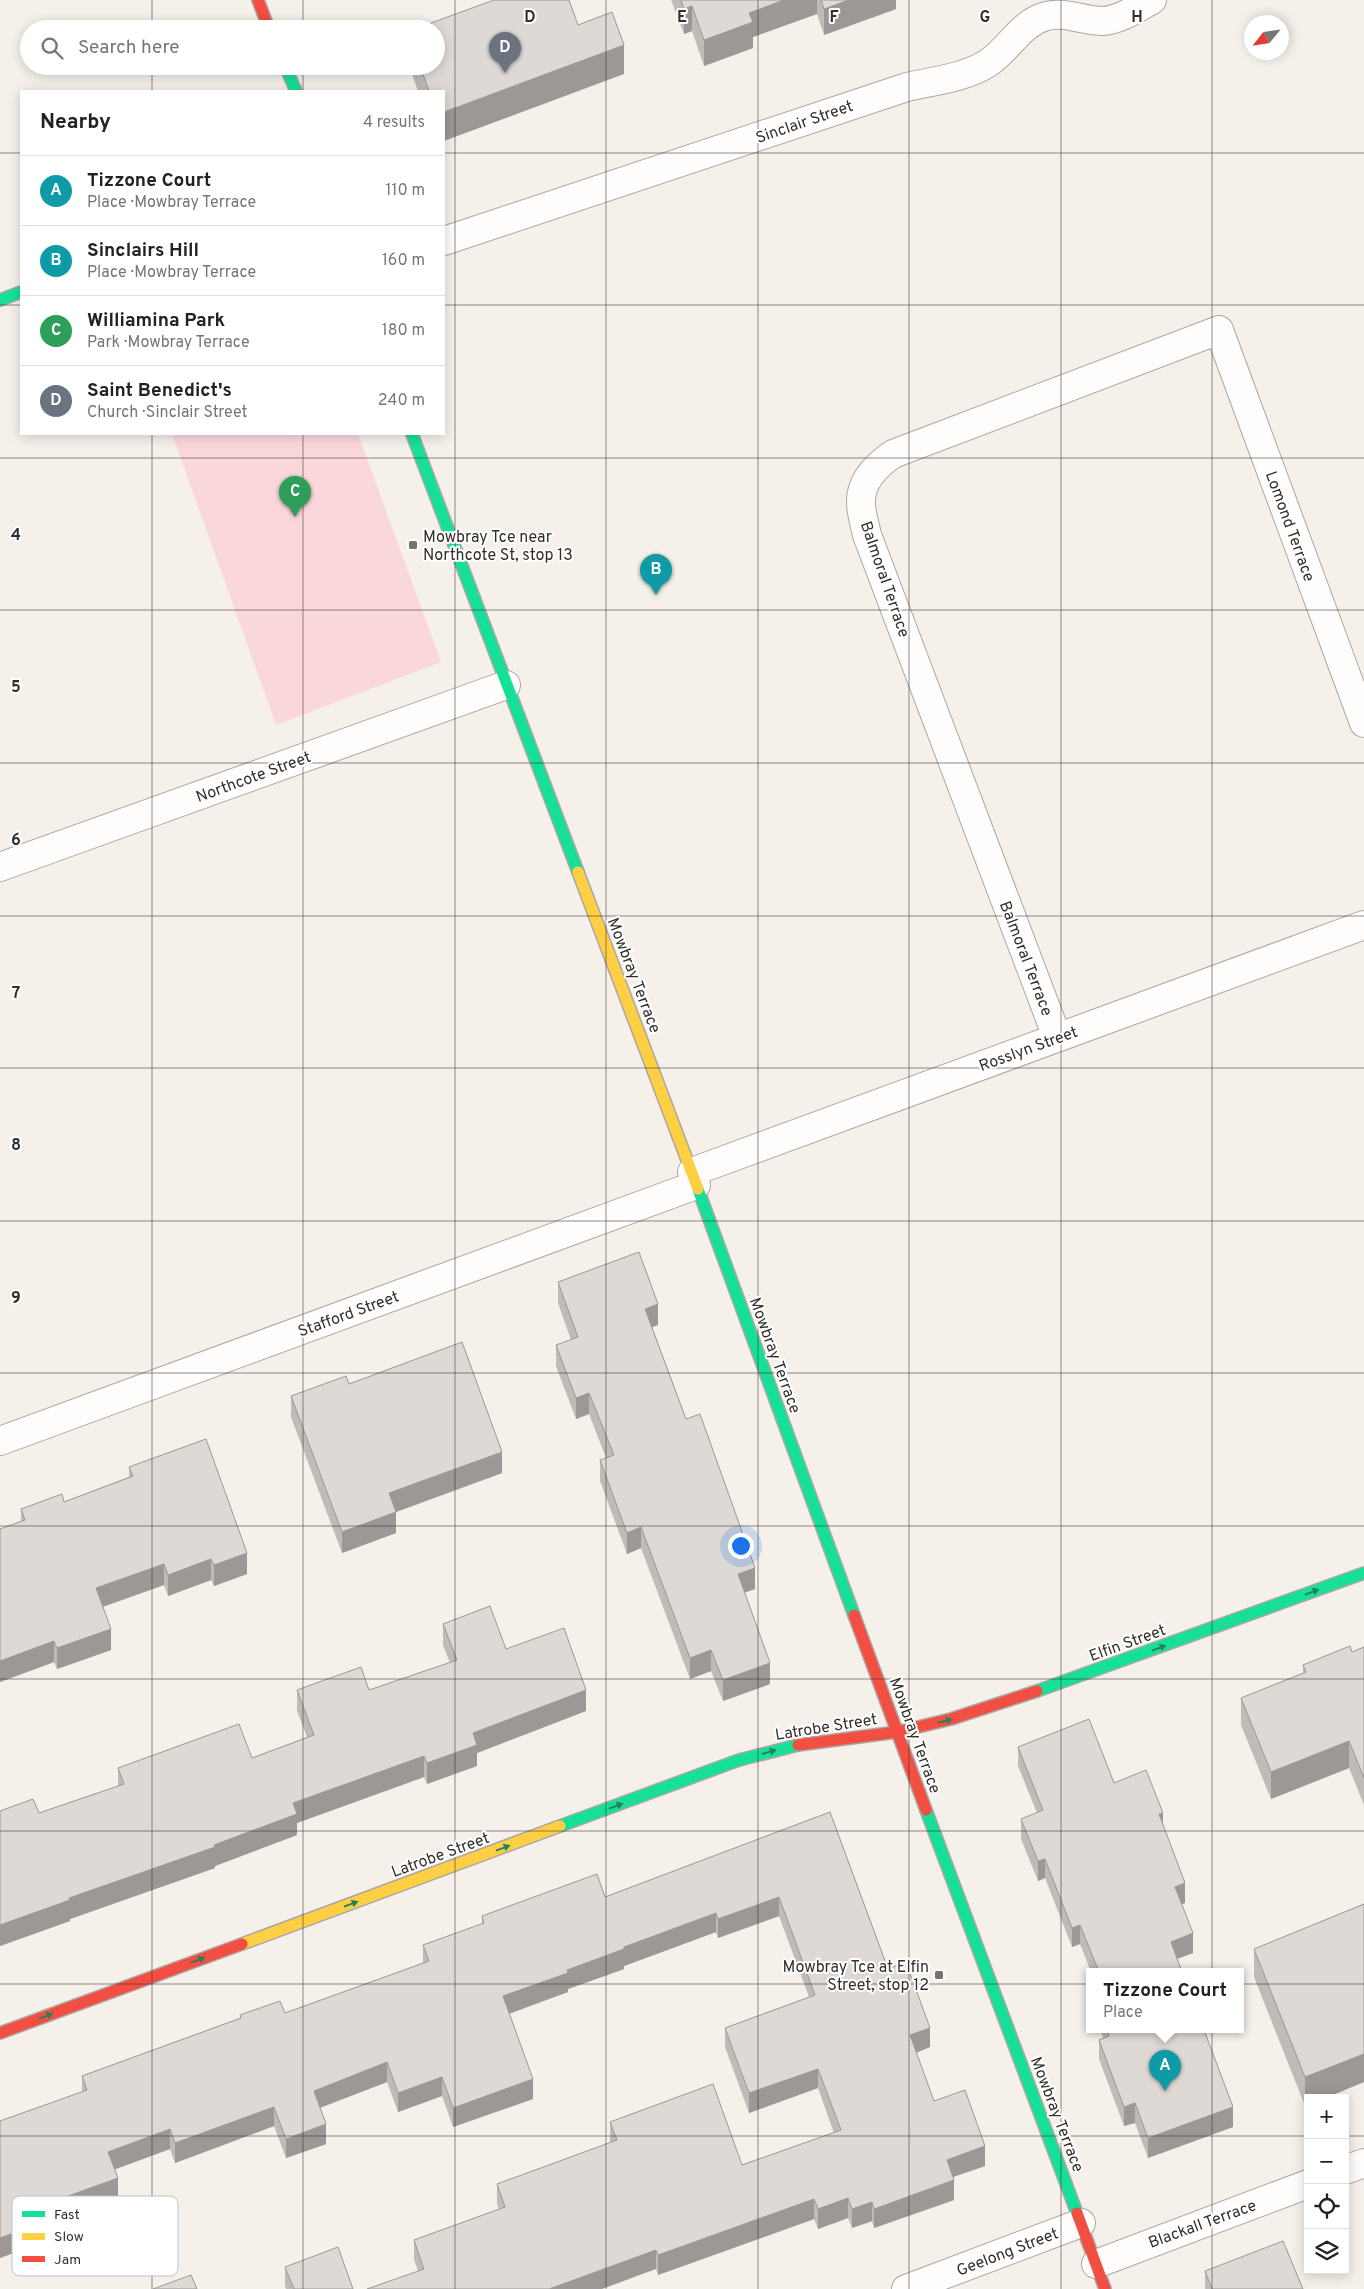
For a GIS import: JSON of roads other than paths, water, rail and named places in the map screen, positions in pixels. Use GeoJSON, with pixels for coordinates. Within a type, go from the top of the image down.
{"type":"FeatureCollection","features":[{"type":"Feature","properties":{"kind":"street"},"geometry":{"type":"LineString","coordinates":[[258,0],[265,20]]}},
{"type":"Feature","properties":{"kind":"street","name":"Sinclair Street"},"geometry":{"type":"LineString","coordinates":[[445,241],[907,87],[966,72],[986,64],[999,55],[1023,29],[1034,21],[1042,8],[1057,14],[1105,21],[1119,17],[1152,0]]}},
{"type":"Feature","properties":{"kind":"street"},"geometry":{"type":"LineString","coordinates":[[289,75],[296,90]]}},
{"type":"Feature","properties":{"kind":"street"},"geometry":{"type":"LineString","coordinates":[[0,300],[20,292]]}},
{"type":"Feature","properties":{"kind":"street","name":"Lomond Terrace"},"geometry":{"type":"LineString","coordinates":[[1219,330],[1364,723]]}},
{"type":"Feature","properties":{"kind":"street","name":"Balmoral Terrace"},"geometry":{"type":"LineString","coordinates":[[1057,1037],[867,535],[860,502],[868,478],[880,463],[893,454],[1219,330]]}},
{"type":"Feature","properties":{"kind":"street","name":"Mowbray Terrace"},"geometry":{"type":"LineString","coordinates":[[412,435],[694,1178],[897,1732],[1105,2289]]}},
{"type":"Feature","properties":{"kind":"street","name":"Northcote Street"},"geometry":{"type":"LineString","coordinates":[[0,867],[506,685]]}},
{"type":"Feature","properties":{"kind":"street","name":"Rosslyn Street"},"geometry":{"type":"LineString","coordinates":[[694,1178],[1057,1037],[1364,925]]}},
{"type":"Feature","properties":{"kind":"street","name":"Stafford Street"},"geometry":{"type":"LineString","coordinates":[[0,1441],[694,1178]]}},
{"type":"Feature","properties":{"kind":"street","name":"Elfin Street"},"geometry":{"type":"LineString","coordinates":[[897,1732],[951,1719],[1006,1702],[1364,1573]]}},
{"type":"Feature","properties":{"kind":"street","name":"Latrobe Street"},"geometry":{"type":"LineString","coordinates":[[0,2033],[739,1760],[778,1749],[827,1740],[897,1732]]}},
{"type":"Feature","properties":{"kind":"street"},"geometry":{"type":"LineString","coordinates":[[1349,2169],[1364,2163]]}},
{"type":"Feature","properties":{"kind":"street","name":"Blackall Terrace"},"geometry":{"type":"LineString","coordinates":[[1096,2264],[1304,2186]]}},
{"type":"Feature","properties":{"kind":"street","name":"Geelong Street"},"geometry":{"type":"LineString","coordinates":[[906,2289],[1081,2223]]}},
{"type":"Feature","properties":{"kind":"place","name":"Saint Benedict's"},"geometry":{"type":"Point","coordinates":[505,73]}},
{"type":"Feature","properties":{"kind":"place","name":"Williamina Park"},"geometry":{"type":"Point","coordinates":[295,517]}},
{"type":"Feature","properties":{"kind":"place","name":"Mowbray Tce near Northcote St, stop 13"},"geometry":{"type":"Point","coordinates":[413,545]}},
{"type":"Feature","properties":{"kind":"place","name":"Sinclairs Hill"},"geometry":{"type":"Point","coordinates":[656,595]}},
{"type":"Feature","properties":{"kind":"place","name":"Mowbray Tce at Elfin Street, stop 12"},"geometry":{"type":"Point","coordinates":[939,1975]}},
{"type":"Feature","properties":{"kind":"place","name":"Tizzone Court"},"geometry":{"type":"Point","coordinates":[1165,2091]}}]}
